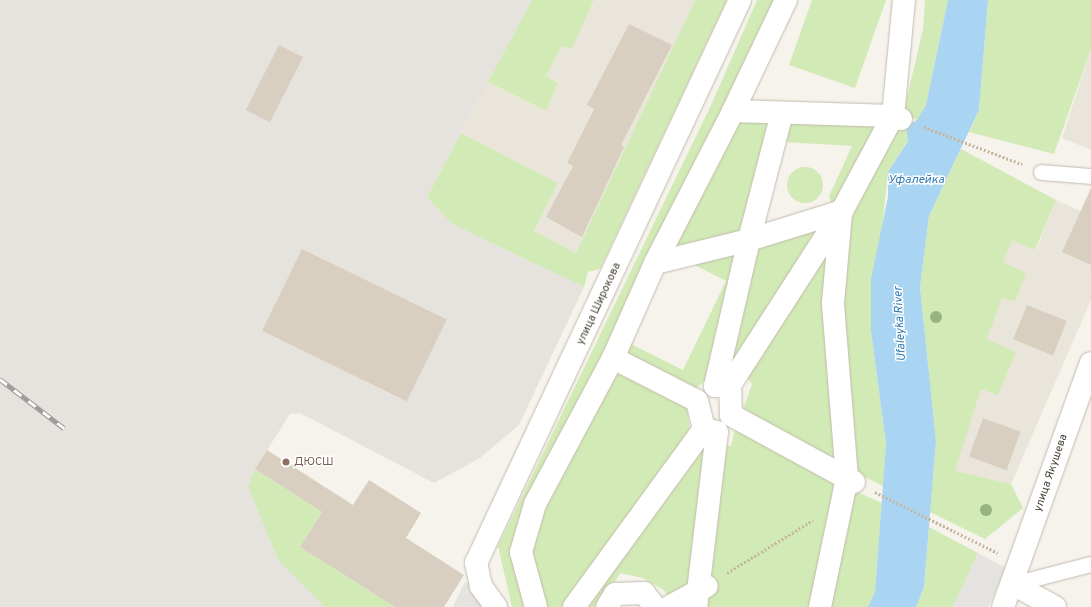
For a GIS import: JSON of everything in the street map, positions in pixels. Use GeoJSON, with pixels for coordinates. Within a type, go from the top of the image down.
{"type":"FeatureCollection","features":[{"type":"Feature","properties":{"kind":"street","name":"улица Широкова"},"geometry":{"type":"LineString","coordinates":[[496,607],[481,586],[476,563],[740,0]]}},
{"type":"Feature","properties":{"kind":"street"},"geometry":{"type":"LineString","coordinates":[[536,607],[521,552],[535,504],[613,358],[655,263],[733,111],[786,0]]}},
{"type":"Feature","properties":{"kind":"street"},"geometry":{"type":"LineString","coordinates":[[697,401],[723,386],[842,211],[897,118],[904,0]]}},
{"type":"Feature","properties":{"kind":"street"},"geometry":{"type":"LineString","coordinates":[[733,111],[897,118]]}},
{"type":"Feature","properties":{"kind":"street"},"geometry":{"type":"LineString","coordinates":[[782,113],[749,240],[723,386],[731,415],[856,483]]}},
{"type":"Feature","properties":{"kind":"street"},"geometry":{"type":"LineString","coordinates":[[655,263],[749,240],[842,211]]}},
{"type":"Feature","properties":{"kind":"street"},"geometry":{"type":"LineString","coordinates":[[820,607],[839,504],[856,483],[833,303],[842,211]]}},
{"type":"Feature","properties":{"kind":"street"},"geometry":{"type":"LineString","coordinates":[[613,358],[697,401],[710,430],[700,595],[669,607]]}},
{"type":"Feature","properties":{"kind":"street","name":"улица Якушева"},"geometry":{"type":"LineString","coordinates":[[1003,607],[1013,584],[1091,363]]}},
{"type":"Feature","properties":{"kind":"street"},"geometry":{"type":"LineString","coordinates":[[574,607],[710,430],[731,415]]}},
{"type":"Feature","properties":{"kind":"street"},"geometry":{"type":"LineString","coordinates":[[1013,584],[1054,607]]}},
{"type":"Feature","properties":{"kind":"street"},"geometry":{"type":"LineString","coordinates":[[607,607],[615,594],[644,593],[655,607]]}},
{"type":"Feature","properties":{"kind":"lane"},"geometry":{"type":"LineString","coordinates":[[1041,172],[1091,176]]}},
{"type":"Feature","properties":{"kind":"lane"},"geometry":{"type":"LineString","coordinates":[[1013,584],[1091,564]]}},
{"type":"Feature","properties":{"kind":"path"},"geometry":{"type":"LineString","coordinates":[[897,118],[978,146],[1041,172]]}},
{"type":"Feature","properties":{"kind":"path"},"geometry":{"type":"LineString","coordinates":[[856,483],[1020,563]]}},
{"type":"Feature","properties":{"kind":"path"},"geometry":{"type":"LineString","coordinates":[[700,595],[839,504]]}},
{"type":"Feature","properties":{"kind":"shaded area"},"geometry":{"type":"Polygon","coordinates":[[[0,0],[532,0],[427,197],[452,224],[584,287],[519,425],[480,458],[434,483],[300,413],[290,414],[255,469],[248,487],[278,560],[325,607],[0,607],[0,0]]]}},
{"type":"Feature","properties":{"kind":"shaded area"},"geometry":{"type":"Polygon","coordinates":[[[594,0],[695,0],[576,253],[534,231],[558,183],[461,133],[488,82],[546,111],[558,83],[546,76],[562,46],[572,49],[594,0]]]}},
{"type":"Feature","properties":{"kind":"shaded area"},"geometry":{"type":"Polygon","coordinates":[[[1091,49],[1091,150],[1062,138],[1091,49]]]}},
{"type":"Feature","properties":{"kind":"shaded area"},"geometry":{"type":"Polygon","coordinates":[[[1056,200],[1091,216],[1091,300],[1011,484],[954,471],[981,389],[1016,352],[987,339],[1002,297],[1026,273],[1003,262],[1012,240],[1036,250],[1056,200]]]}},
{"type":"Feature","properties":{"kind":"shaded area"},"geometry":{"type":"Polygon","coordinates":[[[978,553],[1006,568],[988,607],[953,607],[978,553]]]}},
{"type":"Feature","properties":{"kind":"shaded area"},"geometry":{"type":"Polygon","coordinates":[[[465,582],[510,607],[453,607],[465,582]]]}},
{"type":"Feature","properties":{"kind":"green space"},"geometry":{"type":"Polygon","coordinates":[[[532,0],[594,0],[572,49],[562,46],[546,76],[558,83],[546,111],[488,82],[532,0]]]}},
{"type":"Feature","properties":{"kind":"green space"},"geometry":{"type":"Polygon","coordinates":[[[695,0],[727,0],[600,269],[588,272],[584,287],[452,224],[427,197],[461,133],[558,183],[534,231],[576,253],[695,0]]]}},
{"type":"Feature","properties":{"kind":"green space"},"geometry":{"type":"Polygon","coordinates":[[[757,0],[777,0],[728,112],[529,503],[527,607],[512,607],[498,546],[712,103],[757,0]]]}},
{"type":"Feature","properties":{"kind":"green space"},"geometry":{"type":"Polygon","coordinates":[[[812,0],[886,0],[855,88],[789,65],[812,0]]]}},
{"type":"Feature","properties":{"kind":"green space"},"geometry":{"type":"Polygon","coordinates":[[[925,0],[948,0],[926,105],[917,120],[903,115],[923,29],[925,0]]]}},
{"type":"Feature","properties":{"kind":"green space"},"geometry":{"type":"Polygon","coordinates":[[[988,0],[1091,0],[1091,49],[1054,154],[969,132],[979,110],[988,0]]]}},
{"type":"Feature","properties":{"kind":"green space"},"geometry":{"type":"Polygon","coordinates":[[[735,117],[775,120],[746,235],[664,256],[735,117]]]}},
{"type":"Feature","properties":{"kind":"green space"},"geometry":{"type":"Polygon","coordinates":[[[788,120],[883,125],[833,210],[829,196],[852,146],[783,142],[788,120]]]}},
{"type":"Feature","properties":{"kind":"green space"},"geometry":{"type":"Polygon","coordinates":[[[899,123],[906,126],[908,140],[888,172],[871,331],[886,444],[883,486],[856,473],[840,305],[853,200],[899,123]]]}},
{"type":"Feature","properties":{"kind":"green space"},"geometry":{"type":"Polygon","coordinates":[[[961,149],[1056,200],[1035,250],[1012,240],[1003,262],[1026,273],[1015,301],[1002,298],[987,339],[1016,352],[998,395],[981,389],[955,471],[1011,484],[1023,508],[985,539],[930,512],[936,441],[920,287],[929,216],[961,149]]]}},
{"type":"Feature","properties":{"kind":"green space"},"geometry":{"type":"Polygon","coordinates":[[[809,167],[818,172],[822,178],[822,192],[818,198],[809,203],[801,203],[792,198],[788,192],[787,181],[792,172],[798,168],[809,167]]]}},
{"type":"Feature","properties":{"kind":"green space"},"geometry":{"type":"Polygon","coordinates":[[[831,218],[725,373],[757,243],[831,218]]]}},
{"type":"Feature","properties":{"kind":"green space"},"geometry":{"type":"Polygon","coordinates":[[[835,226],[842,468],[741,415],[752,384],[744,374],[835,226]]]}},
{"type":"Feature","properties":{"kind":"green space"},"geometry":{"type":"Polygon","coordinates":[[[742,248],[712,374],[692,392],[622,358],[629,343],[683,370],[726,281],[691,263],[742,248]]]}},
{"type":"Feature","properties":{"kind":"green space"},"geometry":{"type":"Polygon","coordinates":[[[616,368],[686,403],[691,436],[568,607],[542,607],[527,554],[539,508],[616,368]]]}},
{"type":"Feature","properties":{"kind":"green space"},"geometry":{"type":"Polygon","coordinates":[[[736,425],[840,481],[813,607],[705,607],[720,446],[731,446],[736,425]]]}},
{"type":"Feature","properties":{"kind":"green space"},"geometry":{"type":"Polygon","coordinates":[[[700,442],[710,444],[692,587],[669,601],[665,591],[643,578],[620,573],[600,607],[581,607],[700,442]]]}},
{"type":"Feature","properties":{"kind":"green space"},"geometry":{"type":"Polygon","coordinates":[[[255,469],[322,512],[300,547],[395,607],[325,607],[278,560],[248,487],[255,469]]]}},
{"type":"Feature","properties":{"kind":"green space"},"geometry":{"type":"Polygon","coordinates":[[[853,490],[882,503],[875,592],[868,607],[826,607],[853,490]]]}},
{"type":"Feature","properties":{"kind":"green space"},"geometry":{"type":"Polygon","coordinates":[[[929,527],[978,553],[953,607],[916,607],[924,587],[929,527]]]}},
{"type":"Feature","properties":{"kind":"water","name":"Уфалейка"},"geometry":{"type":"Polygon","coordinates":[[[948,0],[988,0],[979,110],[929,216],[920,287],[936,441],[924,587],[916,607],[868,607],[875,592],[886,444],[871,331],[871,279],[888,197],[888,172],[908,141],[906,126],[917,120],[926,105],[948,0]]]}},
{"type":"Feature","properties":{"kind":"building"},"geometry":{"type":"Polygon","coordinates":[[[629,24],[672,45],[621,145],[624,147],[582,237],[546,217],[573,166],[567,163],[594,109],[587,105],[629,24]]]}},
{"type":"Feature","properties":{"kind":"building"},"geometry":{"type":"Polygon","coordinates":[[[279,45],[303,57],[270,122],[246,110],[279,45]]]}},
{"type":"Feature","properties":{"kind":"building"},"geometry":{"type":"Polygon","coordinates":[[[1091,188],[1091,265],[1062,252],[1091,188]]]}},
{"type":"Feature","properties":{"kind":"building"},"geometry":{"type":"Polygon","coordinates":[[[302,249],[447,320],[407,401],[262,331],[302,249]]]}},
{"type":"Feature","properties":{"kind":"building"},"geometry":{"type":"Polygon","coordinates":[[[1027,305],[1067,321],[1053,355],[1013,339],[1027,305]]]}},
{"type":"Feature","properties":{"kind":"building"},"geometry":{"type":"Polygon","coordinates":[[[983,418],[1021,432],[1007,470],[969,457],[983,418]]]}},
{"type":"Feature","properties":{"kind":"building"},"geometry":{"type":"Polygon","coordinates":[[[267,450],[353,505],[369,480],[421,513],[406,538],[464,575],[444,607],[395,607],[300,547],[322,512],[255,469],[267,450]]]}},
{"type":"Feature","properties":{"kind":"railway"},"geometry":{"type":"LineString","coordinates":[[0,379],[64,428]]}},
{"type":"Feature","properties":{"kind":"place","name":"ДЮСШ"},"geometry":{"type":"Point","coordinates":[286,462]}},
{"type":"Feature","properties":{"kind":"water label","name":"Ufaleyka River"},"geometry":{"type":"Point","coordinates":[901,324]}}]}
